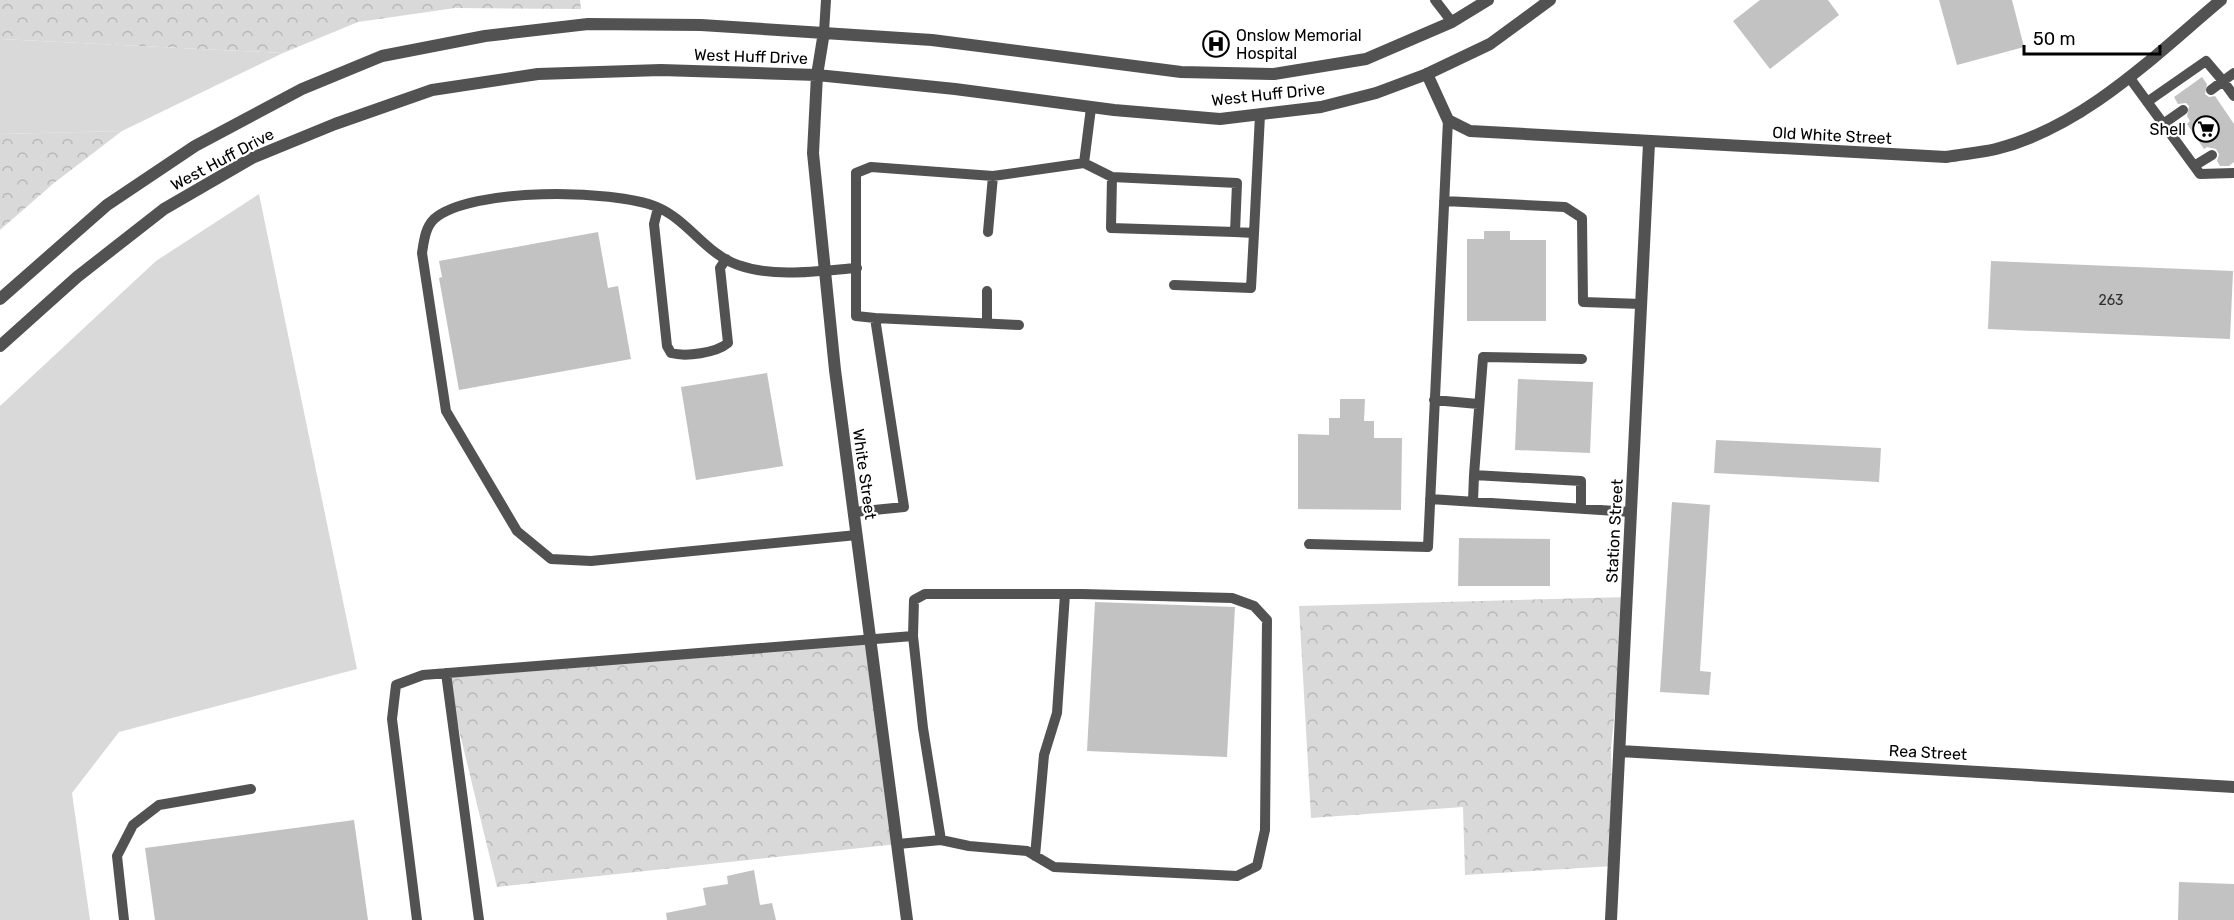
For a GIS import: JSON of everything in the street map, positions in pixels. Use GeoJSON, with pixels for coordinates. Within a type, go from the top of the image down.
{"type":"FeatureCollection","features":[{"type":"Feature","properties":{"kind":"street","name":"West Huff Drive"},"geometry":{"type":"LineString","coordinates":[[0,299],[107,205],[195,146],[302,89],[382,56],[485,36],[588,24],[701,25],[932,40],[1181,72],[1274,74],[1366,59],[1452,22],[1488,0]]}},
{"type":"Feature","properties":{"kind":"street","name":"West Huff Drive"},"geometry":{"type":"LineString","coordinates":[[0,346],[77,277],[164,209],[252,158],[335,123],[432,90],[538,74],[661,70],[818,75],[955,89],[1091,108],[1220,119],[1321,107],[1376,93],[1427,74],[1490,44],[1550,0]]}},
{"type":"Feature","properties":{"kind":"street","name":"Old White Street"},"geometry":{"type":"LineString","coordinates":[[1448,120],[1470,131],[1649,143],[1946,157],[1997,148],[2044,130],[2079,112],[2129,77],[2221,0]]}},
{"type":"Feature","properties":{"kind":"street","name":"White Street"},"geometry":{"type":"LineString","coordinates":[[824,32],[818,75],[813,153],[824,270],[856,535],[907,920]]}},
{"type":"Feature","properties":{"kind":"street"},"geometry":{"type":"LineString","coordinates":[[1427,74],[1448,120]]}},
{"type":"Feature","properties":{"kind":"street","name":"Station Street"},"geometry":{"type":"LineString","coordinates":[[1611,920],[1649,143]]}},
{"type":"Feature","properties":{"kind":"street","name":"Rea Street"},"geometry":{"type":"LineString","coordinates":[[1620,751],[2234,787]]}},
{"type":"Feature","properties":{"kind":"lane"},"geometry":{"type":"LineString","coordinates":[[824,32],[826,0]]}},
{"type":"Feature","properties":{"kind":"lane"},"geometry":{"type":"LineString","coordinates":[[1435,0],[1452,22]]}},
{"type":"Feature","properties":{"kind":"lane"},"geometry":{"type":"LineString","coordinates":[[2147,102],[2206,61],[2234,96]]}},
{"type":"Feature","properties":{"kind":"lane"},"geometry":{"type":"LineString","coordinates":[[2211,90],[2234,73]]}},
{"type":"Feature","properties":{"kind":"lane"},"geometry":{"type":"LineString","coordinates":[[2129,77],[2200,174],[2234,173]]}},
{"type":"Feature","properties":{"kind":"lane"},"geometry":{"type":"LineString","coordinates":[[1084,163],[1091,108]]}},
{"type":"Feature","properties":{"kind":"lane"},"geometry":{"type":"LineString","coordinates":[[2163,124],[2183,110]]}},
{"type":"Feature","properties":{"kind":"lane"},"geometry":{"type":"LineString","coordinates":[[1174,285],[1251,288],[1260,115]]}},
{"type":"Feature","properties":{"kind":"lane"},"geometry":{"type":"LineString","coordinates":[[1309,544],[1428,548],[1448,120]]}},
{"type":"Feature","properties":{"kind":"lane"},"geometry":{"type":"LineString","coordinates":[[2194,166],[2212,154]]}},
{"type":"Feature","properties":{"kind":"lane"},"geometry":{"type":"LineString","coordinates":[[1019,325],[856,316],[856,173],[871,167],[993,176],[1084,163],[1112,177],[1237,183],[1235,232]]}},
{"type":"Feature","properties":{"kind":"lane"},"geometry":{"type":"LineString","coordinates":[[988,232],[993,176]]}},
{"type":"Feature","properties":{"kind":"lane"},"geometry":{"type":"LineString","coordinates":[[1112,177],[1112,228],[1254,233]]}},
{"type":"Feature","properties":{"kind":"lane"},"geometry":{"type":"LineString","coordinates":[[856,268],[784,272],[755,269],[726,259],[671,215],[658,208],[640,202],[598,195],[536,195],[469,204],[449,210],[427,227],[422,253],[446,411],[518,531],[532,546],[551,559],[591,561],[856,535]]}},
{"type":"Feature","properties":{"kind":"lane"},"geometry":{"type":"LineString","coordinates":[[1444,201],[1565,207],[1582,218],[1583,302],[1642,304]]}},
{"type":"Feature","properties":{"kind":"lane"},"geometry":{"type":"LineString","coordinates":[[658,208],[654,224],[667,346],[671,353],[678,355],[721,349],[728,344],[720,268],[726,259]]}},
{"type":"Feature","properties":{"kind":"lane"},"geometry":{"type":"LineString","coordinates":[[987,291],[987,323]]}},
{"type":"Feature","properties":{"kind":"lane"},"geometry":{"type":"LineString","coordinates":[[854,512],[904,507],[875,318]]}},
{"type":"Feature","properties":{"kind":"lane"},"geometry":{"type":"LineString","coordinates":[[1473,501],[1483,357],[1582,359]]}},
{"type":"Feature","properties":{"kind":"lane"},"geometry":{"type":"LineString","coordinates":[[1434,400],[1478,404]]}},
{"type":"Feature","properties":{"kind":"lane"},"geometry":{"type":"LineString","coordinates":[[1474,475],[1581,481],[1581,509]]}},
{"type":"Feature","properties":{"kind":"lane"},"geometry":{"type":"LineString","coordinates":[[1430,499],[1631,512]]}},
{"type":"Feature","properties":{"kind":"lane"},"geometry":{"type":"LineString","coordinates":[[898,844],[940,840],[969,846],[1027,851],[1054,867],[1237,876],[1257,866],[1265,830],[1268,620],[1254,606],[1232,598],[1065,594],[925,594],[914,600],[913,636],[923,728],[940,840]]}},
{"type":"Feature","properties":{"kind":"lane"},"geometry":{"type":"LineString","coordinates":[[1035,856],[1044,754],[1057,713],[1065,594]]}},
{"type":"Feature","properties":{"kind":"lane"},"geometry":{"type":"LineString","coordinates":[[417,920],[392,719],[396,685],[423,675],[913,636]]}},
{"type":"Feature","properties":{"kind":"lane"},"geometry":{"type":"LineString","coordinates":[[446,673],[479,920]]}},
{"type":"Feature","properties":{"kind":"lane"},"geometry":{"type":"LineString","coordinates":[[124,920],[117,856],[133,825],[159,805],[251,789]]}},
{"type":"Feature","properties":{"kind":"green space"},"geometry":{"type":"Polygon","coordinates":[[[0,0],[580,0],[581,9],[455,8],[358,22],[283,53],[0,39],[0,0]]]}},
{"type":"Feature","properties":{"kind":"green space"},"geometry":{"type":"Polygon","coordinates":[[[0,39],[283,53],[122,131],[0,134],[0,39]]]}},
{"type":"Feature","properties":{"kind":"green space"},"geometry":{"type":"Polygon","coordinates":[[[122,131],[54,183],[0,230],[0,134],[122,131]]]}},
{"type":"Feature","properties":{"kind":"green space"},"geometry":{"type":"Polygon","coordinates":[[[259,194],[357,669],[119,732],[72,793],[90,920],[0,920],[0,406],[156,261],[259,194]]]}},
{"type":"Feature","properties":{"kind":"green space"},"geometry":{"type":"Polygon","coordinates":[[[1627,597],[1611,748],[1614,866],[1465,875],[1463,807],[1311,818],[1299,606],[1627,597]]]}},
{"type":"Feature","properties":{"kind":"green space"},"geometry":{"type":"Polygon","coordinates":[[[870,640],[898,844],[497,887],[446,676],[870,640]]]}},
{"type":"Feature","properties":{"kind":"building"},"geometry":{"type":"Polygon","coordinates":[[[1760,0],[1828,0],[1839,15],[1770,69],[1733,21],[1760,0]]]}},
{"type":"Feature","properties":{"kind":"building"},"geometry":{"type":"Polygon","coordinates":[[[1939,0],[2012,0],[2024,47],[1957,65],[1939,0]]]}},
{"type":"Feature","properties":{"kind":"building","name":"Shell"},"geometry":{"type":"Polygon","coordinates":[[[2202,77],[2207,84],[2205,94],[2209,97],[2215,96],[2234,124],[2234,162],[2229,166],[2220,166],[2216,149],[2207,147],[2204,149],[2187,124],[2190,121],[2187,116],[2189,106],[2186,103],[2178,104],[2174,97],[2202,77]]]}},
{"type":"Feature","properties":{"kind":"building"},"geometry":{"type":"Polygon","coordinates":[[[1484,231],[1510,231],[1510,240],[1546,240],[1546,321],[1467,321],[1467,239],[1484,239],[1484,231]]]}},
{"type":"Feature","properties":{"kind":"building"},"geometry":{"type":"Polygon","coordinates":[[[598,232],[608,288],[618,286],[631,359],[459,390],[439,278],[442,277],[439,261],[598,232]]]}},
{"type":"Feature","properties":{"kind":"building"},"geometry":{"type":"Polygon","coordinates":[[[1991,261],[2233,271],[2230,339],[1988,329],[1991,261]]]}},
{"type":"Feature","properties":{"kind":"building"},"geometry":{"type":"Polygon","coordinates":[[[767,373],[783,466],[696,480],[681,387],[767,373]]]}},
{"type":"Feature","properties":{"kind":"building"},"geometry":{"type":"Polygon","coordinates":[[[1518,379],[1593,382],[1590,453],[1515,450],[1518,379]]]}},
{"type":"Feature","properties":{"kind":"building"},"geometry":{"type":"Polygon","coordinates":[[[1340,399],[1365,399],[1364,421],[1374,421],[1374,438],[1402,438],[1401,510],[1298,509],[1298,434],[1329,435],[1329,418],[1340,418],[1340,399]]]}},
{"type":"Feature","properties":{"kind":"building"},"geometry":{"type":"Polygon","coordinates":[[[1716,440],[1881,448],[1879,482],[1714,473],[1716,440]]]}},
{"type":"Feature","properties":{"kind":"building"},"geometry":{"type":"Polygon","coordinates":[[[1672,502],[1710,505],[1700,671],[1711,672],[1709,695],[1660,692],[1672,502]]]}},
{"type":"Feature","properties":{"kind":"building"},"geometry":{"type":"Polygon","coordinates":[[[1459,538],[1550,539],[1550,586],[1458,586],[1459,538]]]}},
{"type":"Feature","properties":{"kind":"building"},"geometry":{"type":"Polygon","coordinates":[[[1095,602],[1235,607],[1227,757],[1087,751],[1095,602]]]}},
{"type":"Feature","properties":{"kind":"building"},"geometry":{"type":"Polygon","coordinates":[[[354,820],[368,920],[155,920],[145,848],[354,820]]]}},
{"type":"Feature","properties":{"kind":"building"},"geometry":{"type":"Polygon","coordinates":[[[754,870],[760,905],[772,903],[776,920],[667,920],[666,913],[706,905],[703,888],[728,884],[727,876],[754,870]]]}},
{"type":"Feature","properties":{"kind":"building"},"geometry":{"type":"Polygon","coordinates":[[[2179,882],[2234,884],[2234,920],[2178,920],[2179,882]]]}},
{"type":"Feature","properties":{"kind":"place","name":"Onslow Memorial Hospital"},"geometry":{"type":"Point","coordinates":[1216,44]}},
{"type":"Feature","properties":{"kind":"place","name":"Shell"},"geometry":{"type":"Point","coordinates":[2206,129]}}]}
